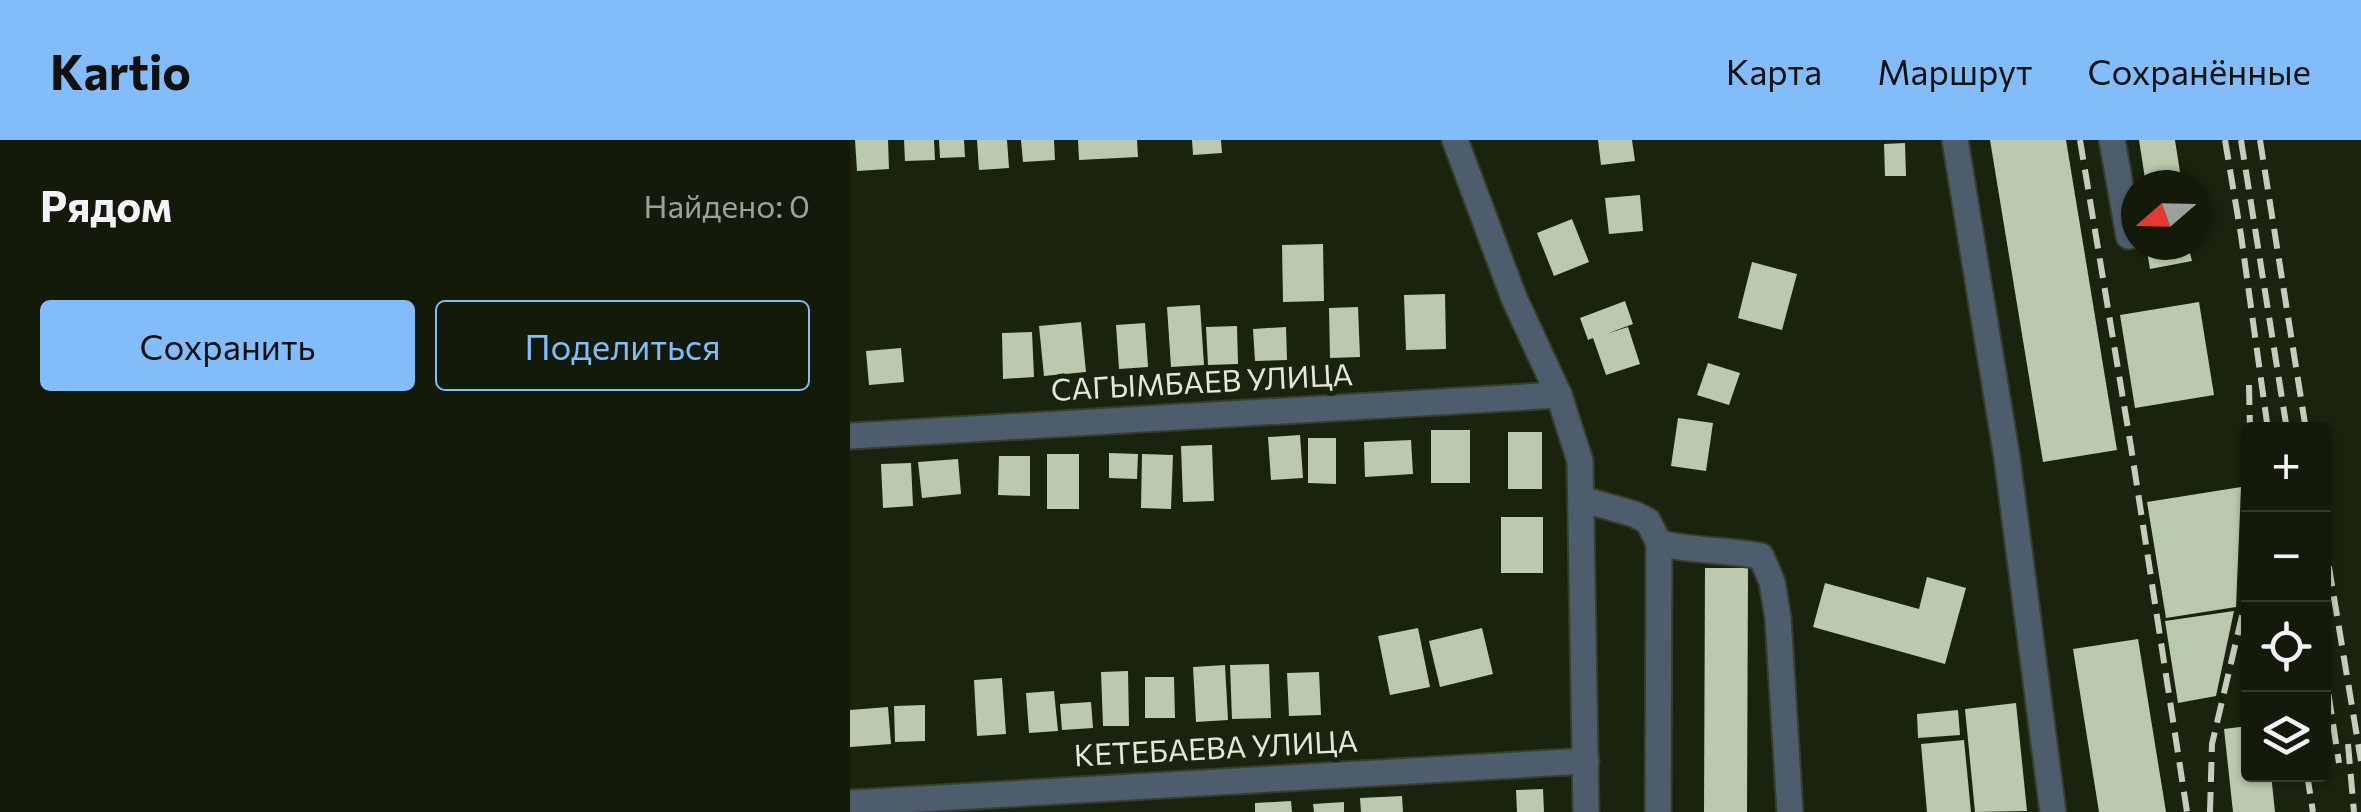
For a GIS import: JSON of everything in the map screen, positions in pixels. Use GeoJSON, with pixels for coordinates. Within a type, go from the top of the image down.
{"type":"FeatureCollection","features":[{"type":"Feature","properties":{"kind":"street"},"geometry":{"type":"LineString","coordinates":[[1456,140],[1514,298],[1559,395],[1580,461],[1586,812]]}},
{"type":"Feature","properties":{"kind":"street"},"geometry":{"type":"LineString","coordinates":[[1955,140],[2007,458],[2053,812]]}},
{"type":"Feature","properties":{"kind":"street"},"geometry":{"type":"LineString","coordinates":[[2112,140],[2121,191]]}},
{"type":"Feature","properties":{"kind":"street","name":"САГЫМБАЕВ УЛИЦА"},"geometry":{"type":"LineString","coordinates":[[850,436],[1559,395]]}},
{"type":"Feature","properties":{"kind":"street"},"geometry":{"type":"LineString","coordinates":[[1580,499],[1648,520],[1659,542],[1658,812]]}},
{"type":"Feature","properties":{"kind":"street"},"geometry":{"type":"LineString","coordinates":[[1659,542],[1761,556],[1772,582],[1778,618],[1790,812]]}},
{"type":"Feature","properties":{"kind":"street","name":"КЕТЕБАЕВА УЛИЦА"},"geometry":{"type":"LineString","coordinates":[[850,803],[1586,760]]}},
{"type":"Feature","properties":{"kind":"building"},"geometry":{"type":"Polygon","coordinates":[[[855,140],[888,140],[889,169],[857,171],[855,140]]]}},
{"type":"Feature","properties":{"kind":"building"},"geometry":{"type":"Polygon","coordinates":[[[904,140],[934,140],[935,160],[905,161],[904,140]]]}},
{"type":"Feature","properties":{"kind":"building"},"geometry":{"type":"Polygon","coordinates":[[[939,140],[964,140],[965,157],[940,158],[939,140]]]}},
{"type":"Feature","properties":{"kind":"building"},"geometry":{"type":"Polygon","coordinates":[[[977,140],[1007,140],[1009,168],[979,170],[977,140]]]}},
{"type":"Feature","properties":{"kind":"building"},"geometry":{"type":"Polygon","coordinates":[[[1021,140],[1054,140],[1055,160],[1023,162],[1021,140]]]}},
{"type":"Feature","properties":{"kind":"building"},"geometry":{"type":"Polygon","coordinates":[[[1078,140],[1137,140],[1138,157],[1079,160],[1078,140]]]}},
{"type":"Feature","properties":{"kind":"building"},"geometry":{"type":"Polygon","coordinates":[[[1192,140],[1221,140],[1222,153],[1193,155],[1192,140]]]}},
{"type":"Feature","properties":{"kind":"building"},"geometry":{"type":"Polygon","coordinates":[[[1598,140],[1632,140],[1635,161],[1601,165],[1598,140]]]}},
{"type":"Feature","properties":{"kind":"building"},"geometry":{"type":"Polygon","coordinates":[[[1990,140],[2066,140],[2117,450],[2043,462],[1990,140]]]}},
{"type":"Feature","properties":{"kind":"building"},"geometry":{"type":"Polygon","coordinates":[[[2139,140],[2175,140],[2180,170],[2144,170],[2139,140]]]}},
{"type":"Feature","properties":{"kind":"building"},"geometry":{"type":"Polygon","coordinates":[[[1905,143],[1906,176],[1885,176],[1884,144],[1905,143]]]}},
{"type":"Feature","properties":{"kind":"building"},"geometry":{"type":"Polygon","coordinates":[[[1640,195],[1643,231],[1609,234],[1605,198],[1640,195]]]}},
{"type":"Feature","properties":{"kind":"building"},"geometry":{"type":"Polygon","coordinates":[[[1572,219],[1589,262],[1554,276],[1537,233],[1572,219]]]}},
{"type":"Feature","properties":{"kind":"building"},"geometry":{"type":"Polygon","coordinates":[[[1323,244],[1324,301],[1283,302],[1282,245],[1323,244]]]}},
{"type":"Feature","properties":{"kind":"building"},"geometry":{"type":"Polygon","coordinates":[[[2148,260],[2192,261],[2150,269],[2148,260]]]}},
{"type":"Feature","properties":{"kind":"building"},"geometry":{"type":"Polygon","coordinates":[[[1752,262],[1797,274],[1782,330],[1738,318],[1752,262]]]}},
{"type":"Feature","properties":{"kind":"building"},"geometry":{"type":"Polygon","coordinates":[[[1445,294],[1446,349],[1406,350],[1404,295],[1445,294]]]}},
{"type":"Feature","properties":{"kind":"building"},"geometry":{"type":"Polygon","coordinates":[[[1625,301],[1633,324],[1606,334],[1628,327],[1640,364],[1606,375],[1593,338],[1588,340],[1580,318],[1625,301]]]}},
{"type":"Feature","properties":{"kind":"building"},"geometry":{"type":"Polygon","coordinates":[[[2199,302],[2214,395],[2135,408],[2120,315],[2199,302]]]}},
{"type":"Feature","properties":{"kind":"building"},"geometry":{"type":"Polygon","coordinates":[[[1200,305],[1204,365],[1171,367],[1167,307],[1200,305]]]}},
{"type":"Feature","properties":{"kind":"building"},"geometry":{"type":"Polygon","coordinates":[[[1358,307],[1360,357],[1330,358],[1329,308],[1358,307]]]}},
{"type":"Feature","properties":{"kind":"building"},"geometry":{"type":"Polygon","coordinates":[[[1081,322],[1086,372],[1044,376],[1039,326],[1081,322]]]}},
{"type":"Feature","properties":{"kind":"building"},"geometry":{"type":"Polygon","coordinates":[[[1145,323],[1148,367],[1119,369],[1116,325],[1145,323]]]}},
{"type":"Feature","properties":{"kind":"building"},"geometry":{"type":"Polygon","coordinates":[[[1237,326],[1238,364],[1208,365],[1206,327],[1237,326]]]}},
{"type":"Feature","properties":{"kind":"building"},"geometry":{"type":"Polygon","coordinates":[[[1286,327],[1287,360],[1255,361],[1253,329],[1286,327]]]}},
{"type":"Feature","properties":{"kind":"building"},"geometry":{"type":"Polygon","coordinates":[[[1032,332],[1034,377],[1003,379],[1002,333],[1032,332]]]}},
{"type":"Feature","properties":{"kind":"building"},"geometry":{"type":"Polygon","coordinates":[[[901,348],[904,382],[869,385],[866,351],[901,348]]]}},
{"type":"Feature","properties":{"kind":"building"},"geometry":{"type":"Polygon","coordinates":[[[1708,363],[1740,373],[1729,405],[1697,395],[1708,363]]]}},
{"type":"Feature","properties":{"kind":"building"},"geometry":{"type":"Polygon","coordinates":[[[1678,418],[1713,423],[1706,471],[1671,466],[1678,418]]]}},
{"type":"Feature","properties":{"kind":"building"},"geometry":{"type":"Polygon","coordinates":[[[1431,430],[1470,430],[1470,483],[1431,483],[1431,430]]]}},
{"type":"Feature","properties":{"kind":"building"},"geometry":{"type":"Polygon","coordinates":[[[1508,432],[1542,432],[1542,489],[1508,489],[1508,432]]]}},
{"type":"Feature","properties":{"kind":"building"},"geometry":{"type":"Polygon","coordinates":[[[1300,435],[1303,478],[1271,480],[1268,437],[1300,435]]]}},
{"type":"Feature","properties":{"kind":"building"},"geometry":{"type":"Polygon","coordinates":[[[1308,438],[1336,438],[1336,484],[1308,483],[1308,438]]]}},
{"type":"Feature","properties":{"kind":"building"},"geometry":{"type":"Polygon","coordinates":[[[1411,440],[1413,474],[1365,477],[1364,442],[1411,440]]]}},
{"type":"Feature","properties":{"kind":"building"},"geometry":{"type":"Polygon","coordinates":[[[1212,445],[1214,501],[1183,502],[1181,446],[1212,445]]]}},
{"type":"Feature","properties":{"kind":"building"},"geometry":{"type":"Polygon","coordinates":[[[1109,453],[1138,454],[1137,479],[1109,478],[1109,453]]]}},
{"type":"Feature","properties":{"kind":"building"},"geometry":{"type":"Polygon","coordinates":[[[1047,454],[1079,454],[1079,509],[1047,509],[1047,454]]]}},
{"type":"Feature","properties":{"kind":"building"},"geometry":{"type":"Polygon","coordinates":[[[1142,454],[1173,455],[1171,509],[1141,508],[1142,454]]]}},
{"type":"Feature","properties":{"kind":"building"},"geometry":{"type":"Polygon","coordinates":[[[999,456],[1030,456],[1030,496],[998,495],[999,456]]]}},
{"type":"Feature","properties":{"kind":"building"},"geometry":{"type":"Polygon","coordinates":[[[958,459],[961,494],[922,498],[918,462],[958,459]]]}},
{"type":"Feature","properties":{"kind":"building"},"geometry":{"type":"Polygon","coordinates":[[[911,463],[913,506],[883,508],[881,464],[911,463]]]}},
{"type":"Feature","properties":{"kind":"building"},"geometry":{"type":"Polygon","coordinates":[[[2241,487],[2236,607],[2166,618],[2147,502],[2241,487]]]}},
{"type":"Feature","properties":{"kind":"building"},"geometry":{"type":"Polygon","coordinates":[[[1501,517],[1543,517],[1543,573],[1501,573],[1501,517]]]}},
{"type":"Feature","properties":{"kind":"building"},"geometry":{"type":"Polygon","coordinates":[[[1705,568],[1748,568],[1747,812],[1704,812],[1705,568]]]}},
{"type":"Feature","properties":{"kind":"building"},"geometry":{"type":"Polygon","coordinates":[[[1927,577],[1966,588],[1945,664],[1813,627],[1825,583],[1919,609],[1927,577]]]}},
{"type":"Feature","properties":{"kind":"building"},"geometry":{"type":"Polygon","coordinates":[[[2234,611],[2216,696],[2178,703],[2165,621],[2234,611]]]}},
{"type":"Feature","properties":{"kind":"building"},"geometry":{"type":"Polygon","coordinates":[[[1418,628],[1430,687],[1390,695],[1378,636],[1418,628]]]}},
{"type":"Feature","properties":{"kind":"building"},"geometry":{"type":"Polygon","coordinates":[[[1482,628],[1493,674],[1440,687],[1429,641],[1482,628]]]}},
{"type":"Feature","properties":{"kind":"building"},"geometry":{"type":"Polygon","coordinates":[[[2138,639],[2166,812],[2099,812],[2073,649],[2138,639]]]}},
{"type":"Feature","properties":{"kind":"building"},"geometry":{"type":"Polygon","coordinates":[[[1269,664],[1271,718],[1232,719],[1230,665],[1269,664]]]}},
{"type":"Feature","properties":{"kind":"building"},"geometry":{"type":"Polygon","coordinates":[[[1225,665],[1228,720],[1196,722],[1193,667],[1225,665]]]}},
{"type":"Feature","properties":{"kind":"building"},"geometry":{"type":"Polygon","coordinates":[[[1128,671],[1129,726],[1103,726],[1101,672],[1128,671]]]}},
{"type":"Feature","properties":{"kind":"building"},"geometry":{"type":"Polygon","coordinates":[[[1319,672],[1321,715],[1289,716],[1287,673],[1319,672]]]}},
{"type":"Feature","properties":{"kind":"building"},"geometry":{"type":"Polygon","coordinates":[[[1145,677],[1174,677],[1175,718],[1145,718],[1145,677]]]}},
{"type":"Feature","properties":{"kind":"building"},"geometry":{"type":"Polygon","coordinates":[[[1002,678],[1006,734],[977,736],[974,680],[1002,678]]]}},
{"type":"Feature","properties":{"kind":"building"},"geometry":{"type":"Polygon","coordinates":[[[1054,691],[1058,731],[1029,733],[1026,693],[1054,691]]]}},
{"type":"Feature","properties":{"kind":"building"},"geometry":{"type":"Polygon","coordinates":[[[1091,702],[1093,728],[1062,730],[1060,704],[1091,702]]]}},
{"type":"Feature","properties":{"kind":"building"},"geometry":{"type":"Polygon","coordinates":[[[2016,703],[2027,811],[1975,812],[1965,709],[2016,703]]]}},
{"type":"Feature","properties":{"kind":"building"},"geometry":{"type":"Polygon","coordinates":[[[925,705],[925,741],[895,742],[894,706],[925,705]]]}},
{"type":"Feature","properties":{"kind":"building"},"geometry":{"type":"Polygon","coordinates":[[[888,707],[891,744],[850,747],[850,710],[888,707]]]}},
{"type":"Feature","properties":{"kind":"building"},"geometry":{"type":"Polygon","coordinates":[[[1958,710],[1960,735],[1918,738],[1917,714],[1958,710]]]}},
{"type":"Feature","properties":{"kind":"building"},"geometry":{"type":"Polygon","coordinates":[[[2241,727],[2241,782],[2272,782],[2275,812],[2233,812],[2224,729],[2241,727]]]}},
{"type":"Feature","properties":{"kind":"building"},"geometry":{"type":"Polygon","coordinates":[[[1964,740],[1971,812],[1927,812],[1921,744],[1964,740]]]}},
{"type":"Feature","properties":{"kind":"building"},"geometry":{"type":"Polygon","coordinates":[[[1543,789],[1544,812],[1517,812],[1516,790],[1543,789]]]}},
{"type":"Feature","properties":{"kind":"building"},"geometry":{"type":"Polygon","coordinates":[[[1402,796],[1403,812],[1361,812],[1360,798],[1402,796]]]}},
{"type":"Feature","properties":{"kind":"building"},"geometry":{"type":"Polygon","coordinates":[[[1291,801],[1292,812],[1255,812],[1255,803],[1291,801]]]}},
{"type":"Feature","properties":{"kind":"building"},"geometry":{"type":"Polygon","coordinates":[[[1344,802],[1344,812],[1314,812],[1313,804],[1344,802]]]}},
{"type":"Feature","properties":{"kind":"railway"},"geometry":{"type":"LineString","coordinates":[[2080,140],[2187,812]]}},
{"type":"Feature","properties":{"kind":"railway"},"geometry":{"type":"LineString","coordinates":[[2225,140],[2267,422]]}},
{"type":"Feature","properties":{"kind":"railway"},"geometry":{"type":"LineString","coordinates":[[2241,140],[2286,422]]}},
{"type":"Feature","properties":{"kind":"railway"},"geometry":{"type":"LineString","coordinates":[[2260,140],[2305,422]]}},
{"type":"Feature","properties":{"kind":"railway"},"geometry":{"type":"LineString","coordinates":[[2249,385],[2250,422]]}},
{"type":"Feature","properties":{"kind":"railway"},"geometry":{"type":"LineString","coordinates":[[2210,812],[2212,744],[2246,599],[2248,512]]}},
{"type":"Feature","properties":{"kind":"railway"},"geometry":{"type":"LineString","coordinates":[[2331,579],[2361,761]]}},
{"type":"Feature","properties":{"kind":"railway"},"geometry":{"type":"LineString","coordinates":[[2328,692],[2339,763]]}},
{"type":"Feature","properties":{"kind":"railway"},"geometry":{"type":"LineString","coordinates":[[2348,744],[2354,812]]}},
{"type":"Feature","properties":{"kind":"railway"},"geometry":{"type":"LineString","coordinates":[[2308,782],[2313,812]]}}]}
